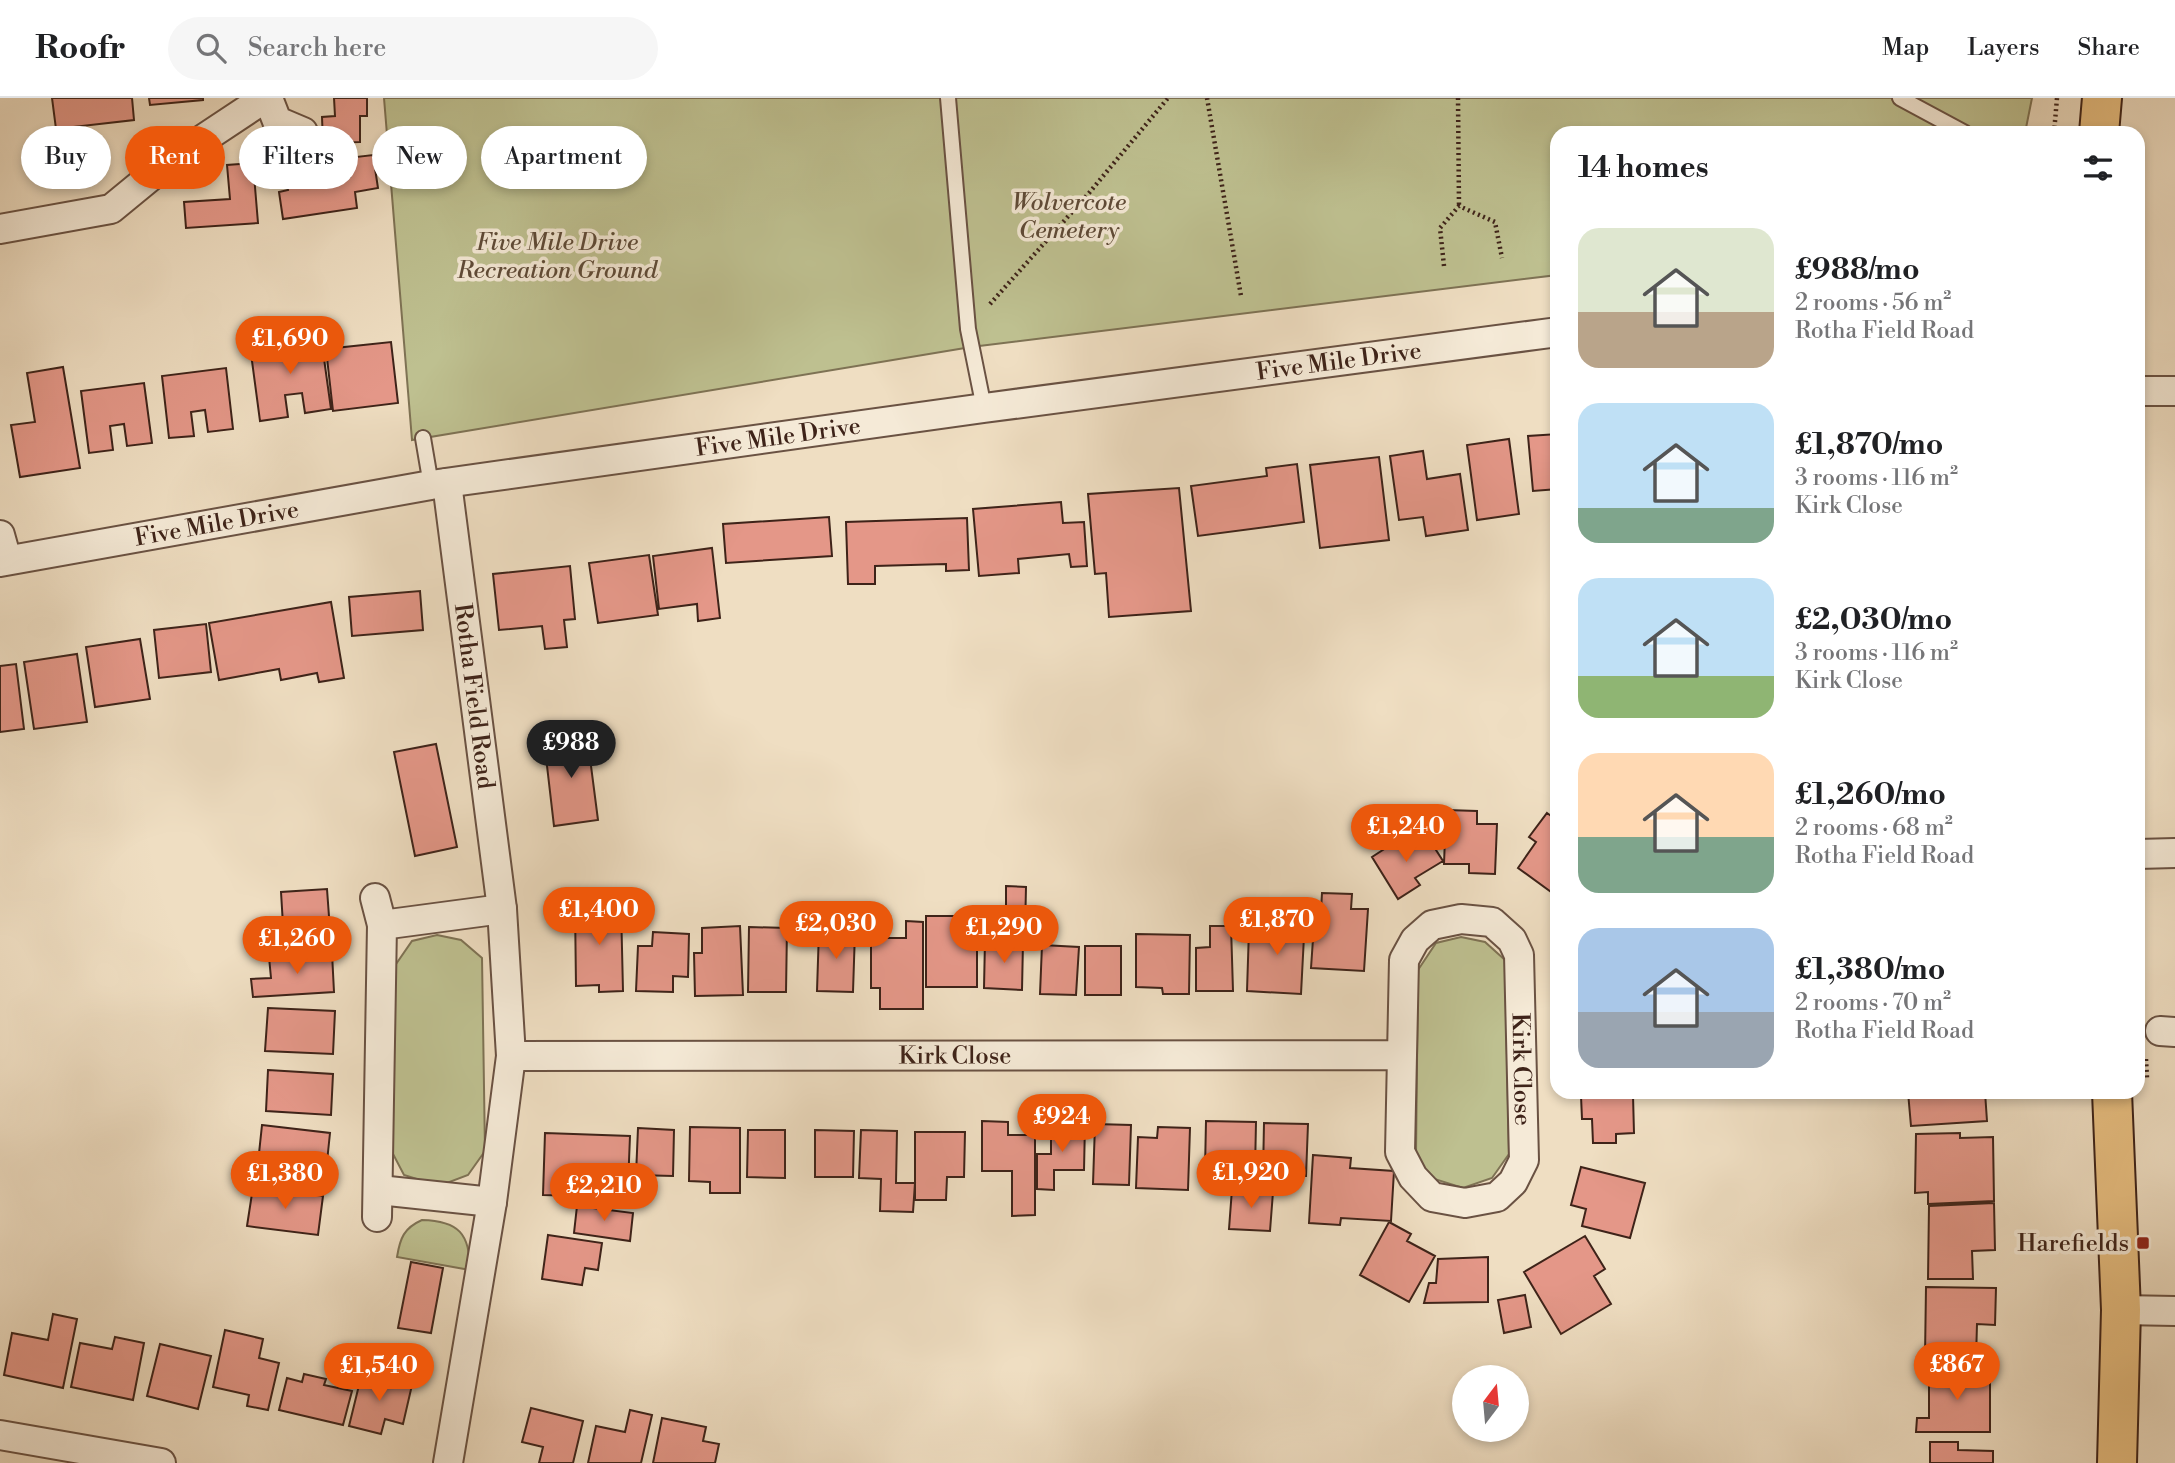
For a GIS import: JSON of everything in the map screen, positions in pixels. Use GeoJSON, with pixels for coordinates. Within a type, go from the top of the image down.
{"type":"FeatureCollection","features":[{"type":"Feature","properties":{"kind":"main road"},"geometry":{"type":"LineString","coordinates":[[2100,126],[2102,98]]}},
{"type":"Feature","properties":{"kind":"main road"},"geometry":{"type":"LineString","coordinates":[[2117,1463],[2129,1099]]}},
{"type":"Feature","properties":{"kind":"street"},"geometry":{"type":"LineString","coordinates":[[0,229],[111,209],[167,163],[266,98],[276,121],[288,126]]}},
{"type":"Feature","properties":{"kind":"street","name":"Five Mile Drive"},"geometry":{"type":"LineString","coordinates":[[2,552],[439,484],[1550,333]]}},
{"type":"Feature","properties":{"kind":"street"},"geometry":{"type":"LineString","coordinates":[[2145,391],[2175,391]]}},
{"type":"Feature","properties":{"kind":"street","name":"Rotha Field Road"},"geometry":{"type":"LineString","coordinates":[[439,484],[502,909],[510,1056],[492,1202],[448,1463]]}},
{"type":"Feature","properties":{"kind":"street"},"geometry":{"type":"LineString","coordinates":[[2145,854],[2175,853]]}},
{"type":"Feature","properties":{"kind":"street"},"geometry":{"type":"LineString","coordinates":[[492,1202],[378,1203],[378,911],[502,909]]}},
{"type":"Feature","properties":{"kind":"street","name":"Kirk Close"},"geometry":{"type":"LineString","coordinates":[[1461,919],[1492,922],[1512,940],[1519,955],[1524,1135],[1524,1160],[1513,1182],[1497,1197],[1465,1203],[1432,1196],[1413,1177],[1400,1152],[1402,1055],[1404,960],[1415,940],[1432,926],[1442,923],[1461,919]]}},
{"type":"Feature","properties":{"kind":"street","name":"Kirk Close"},"geometry":{"type":"LineString","coordinates":[[510,1056],[1402,1055]]}},
{"type":"Feature","properties":{"kind":"street"},"geometry":{"type":"LineString","coordinates":[[2121,1310],[2175,1311]]}},
{"type":"Feature","properties":{"kind":"street"},"geometry":{"type":"LineString","coordinates":[[0,1435],[37,1453],[161,1463]]}},
{"type":"Feature","properties":{"kind":"lane"},"geometry":{"type":"LineString","coordinates":[[948,98],[968,330],[984,408]]}},
{"type":"Feature","properties":{"kind":"lane"},"geometry":{"type":"LineString","coordinates":[[1900,98],[1952,126]]}},
{"type":"Feature","properties":{"kind":"lane"},"geometry":{"type":"LineString","coordinates":[[423,438],[439,484]]}},
{"type":"Feature","properties":{"kind":"path"},"geometry":{"type":"LineString","coordinates":[[968,330],[1089,193],[1168,98]]}},
{"type":"Feature","properties":{"kind":"path"},"geometry":{"type":"LineString","coordinates":[[1207,98],[1241,296]]}},
{"type":"Feature","properties":{"kind":"path"},"geometry":{"type":"LineString","coordinates":[[1444,266],[1440,228],[1459,206],[1458,98]]}},
{"type":"Feature","properties":{"kind":"path"},"geometry":{"type":"LineString","coordinates":[[2055,126],[2057,98]]}},
{"type":"Feature","properties":{"kind":"path"},"geometry":{"type":"LineString","coordinates":[[1459,206],[1495,222],[1502,258]]}},
{"type":"Feature","properties":{"kind":"green space"},"geometry":{"type":"Polygon","coordinates":[[[384,98],[2032,98],[2026,126],[1550,126],[1550,276],[971,347],[412,440],[391,189],[467,189],[467,126],[386,126],[384,98]]]}},
{"type":"Feature","properties":{"kind":"green space"},"geometry":{"type":"Polygon","coordinates":[[[437,935],[461,940],[482,958],[485,1151],[468,1175],[439,1186],[404,1175],[392,1152],[394,967],[412,941],[437,935]]]}},
{"type":"Feature","properties":{"kind":"green space"},"geometry":{"type":"Polygon","coordinates":[[[1461,937],[1485,942],[1505,960],[1509,1154],[1492,1178],[1463,1188],[1428,1177],[1416,1154],[1418,970],[1436,943],[1461,937]]]}},
{"type":"Feature","properties":{"kind":"green space"},"geometry":{"type":"Polygon","coordinates":[[[422,1220],[445,1223],[460,1232],[468,1247],[470,1270],[397,1257],[404,1234],[422,1220]]]}},
{"type":"Feature","properties":{"kind":"building"},"geometry":{"type":"Polygon","coordinates":[[[52,98],[132,98],[134,120],[56,126],[52,98]]]}},
{"type":"Feature","properties":{"kind":"building"},"geometry":{"type":"Polygon","coordinates":[[[149,98],[203,98],[203,100],[150,105],[149,98]]]}},
{"type":"Feature","properties":{"kind":"building"},"geometry":{"type":"Polygon","coordinates":[[[334,98],[367,98],[367,116],[360,116],[360,142],[358,126],[322,126],[322,117],[335,116],[334,98]]]}},
{"type":"Feature","properties":{"kind":"building"},"geometry":{"type":"Polygon","coordinates":[[[372,155],[372,189],[355,192],[357,208],[283,219],[279,192],[358,189],[358,157],[372,155]]]}},
{"type":"Feature","properties":{"kind":"building"},"geometry":{"type":"Polygon","coordinates":[[[239,164],[239,189],[255,189],[258,223],[186,228],[184,202],[230,199],[227,165],[239,164]]]}},
{"type":"Feature","properties":{"kind":"building"},"geometry":{"type":"Polygon","coordinates":[[[321,337],[331,409],[305,413],[302,393],[285,395],[288,417],[260,421],[250,346],[321,337]]]}},
{"type":"Feature","properties":{"kind":"building"},"geometry":{"type":"Polygon","coordinates":[[[391,342],[398,403],[333,411],[326,349],[391,342]]]}},
{"type":"Feature","properties":{"kind":"building"},"geometry":{"type":"Polygon","coordinates":[[[63,367],[80,468],[20,477],[11,425],[35,422],[27,373],[63,367]]]}},
{"type":"Feature","properties":{"kind":"building"},"geometry":{"type":"Polygon","coordinates":[[[226,368],[233,429],[208,432],[205,410],[191,412],[194,436],[169,438],[162,376],[226,368]]]}},
{"type":"Feature","properties":{"kind":"building"},"geometry":{"type":"Polygon","coordinates":[[[144,383],[152,443],[127,446],[124,424],[110,426],[113,450],[89,453],[81,391],[144,383]]]}},
{"type":"Feature","properties":{"kind":"building"},"geometry":{"type":"Polygon","coordinates":[[[1550,435],[1550,490],[1533,491],[1528,436],[1550,435]]]}},
{"type":"Feature","properties":{"kind":"building"},"geometry":{"type":"Polygon","coordinates":[[[1509,439],[1519,514],[1477,520],[1467,445],[1509,439]]]}},
{"type":"Feature","properties":{"kind":"building"},"geometry":{"type":"Polygon","coordinates":[[[1423,451],[1427,479],[1460,474],[1468,530],[1426,536],[1423,517],[1399,520],[1390,456],[1423,451]]]}},
{"type":"Feature","properties":{"kind":"building"},"geometry":{"type":"Polygon","coordinates":[[[1379,457],[1389,540],[1320,548],[1310,465],[1379,457]]]}},
{"type":"Feature","properties":{"kind":"building"},"geometry":{"type":"Polygon","coordinates":[[[1297,464],[1304,522],[1198,536],[1191,486],[1267,476],[1266,468],[1297,464]]]}},
{"type":"Feature","properties":{"kind":"building"},"geometry":{"type":"Polygon","coordinates":[[[1179,488],[1191,611],[1109,617],[1106,573],[1095,574],[1088,494],[1179,488]]]}},
{"type":"Feature","properties":{"kind":"building"},"geometry":{"type":"Polygon","coordinates":[[[1061,502],[1063,523],[1084,522],[1087,566],[1071,567],[1069,554],[1018,559],[1019,573],[979,576],[973,509],[1061,502]]]}},
{"type":"Feature","properties":{"kind":"building"},"geometry":{"type":"Polygon","coordinates":[[[829,517],[832,556],[726,563],[723,524],[829,517]]]}},
{"type":"Feature","properties":{"kind":"building"},"geometry":{"type":"Polygon","coordinates":[[[967,518],[969,570],[946,571],[946,564],[875,566],[875,584],[848,584],[846,522],[967,518]]]}},
{"type":"Feature","properties":{"kind":"building"},"geometry":{"type":"Polygon","coordinates":[[[712,548],[720,618],[698,621],[697,604],[659,609],[653,556],[712,548]]]}},
{"type":"Feature","properties":{"kind":"building"},"geometry":{"type":"Polygon","coordinates":[[[649,555],[658,615],[598,623],[589,563],[649,555]]]}},
{"type":"Feature","properties":{"kind":"building"},"geometry":{"type":"Polygon","coordinates":[[[570,566],[575,619],[564,620],[567,647],[545,649],[542,626],[499,630],[493,574],[570,566]]]}},
{"type":"Feature","properties":{"kind":"building"},"geometry":{"type":"Polygon","coordinates":[[[420,591],[423,630],[352,636],[349,597],[420,591]]]}},
{"type":"Feature","properties":{"kind":"building"},"geometry":{"type":"Polygon","coordinates":[[[331,602],[344,678],[319,682],[317,673],[281,680],[279,669],[219,680],[209,623],[331,602]]]}},
{"type":"Feature","properties":{"kind":"building"},"geometry":{"type":"Polygon","coordinates":[[[206,624],[211,672],[159,678],[154,630],[206,624]]]}},
{"type":"Feature","properties":{"kind":"building"},"geometry":{"type":"Polygon","coordinates":[[[140,639],[150,699],[95,707],[86,647],[140,639]]]}},
{"type":"Feature","properties":{"kind":"building"},"geometry":{"type":"Polygon","coordinates":[[[77,654],[87,722],[34,729],[24,662],[77,654]]]}},
{"type":"Feature","properties":{"kind":"building"},"geometry":{"type":"Polygon","coordinates":[[[16,664],[24,729],[0,732],[0,666],[16,664]]]}},
{"type":"Feature","properties":{"kind":"building"},"geometry":{"type":"Polygon","coordinates":[[[587,735],[598,820],[554,826],[544,740],[587,735]]]}},
{"type":"Feature","properties":{"kind":"building"},"geometry":{"type":"Polygon","coordinates":[[[436,744],[457,847],[415,856],[394,752],[436,744]]]}},
{"type":"Feature","properties":{"kind":"building"},"geometry":{"type":"Polygon","coordinates":[[[1446,810],[1477,811],[1477,824],[1497,824],[1495,874],[1469,873],[1469,864],[1444,864],[1446,810]]]}},
{"type":"Feature","properties":{"kind":"building"},"geometry":{"type":"Polygon","coordinates":[[[1547,813],[1550,815],[1550,891],[1518,868],[1536,842],[1529,837],[1547,813]]]}},
{"type":"Feature","properties":{"kind":"building"},"geometry":{"type":"Polygon","coordinates":[[[1427,836],[1443,861],[1415,878],[1420,885],[1398,899],[1372,857],[1403,837],[1409,847],[1427,836]]]}},
{"type":"Feature","properties":{"kind":"building"},"geometry":{"type":"Polygon","coordinates":[[[1006,886],[1026,887],[1025,932],[1006,932],[1006,886]]]}},
{"type":"Feature","properties":{"kind":"building"},"geometry":{"type":"Polygon","coordinates":[[[327,889],[331,944],[259,949],[257,926],[283,925],[281,892],[327,889]]]}},
{"type":"Feature","properties":{"kind":"building"},"geometry":{"type":"Polygon","coordinates":[[[1322,893],[1352,894],[1351,909],[1368,909],[1364,971],[1311,968],[1315,910],[1321,911],[1322,893]]]}},
{"type":"Feature","properties":{"kind":"building"},"geometry":{"type":"Polygon","coordinates":[[[575,906],[621,906],[623,991],[599,992],[599,985],[576,986],[575,906]]]}},
{"type":"Feature","properties":{"kind":"building"},"geometry":{"type":"Polygon","coordinates":[[[1277,915],[1305,917],[1301,994],[1247,991],[1249,929],[1276,930],[1277,915]]]}},
{"type":"Feature","properties":{"kind":"building"},"geometry":{"type":"Polygon","coordinates":[[[926,916],[977,916],[977,987],[926,987],[926,916]]]}},
{"type":"Feature","properties":{"kind":"building"},"geometry":{"type":"Polygon","coordinates":[[[906,921],[923,922],[923,1009],[880,1009],[880,988],[871,988],[871,938],[906,938],[906,921]]]}},
{"type":"Feature","properties":{"kind":"building"},"geometry":{"type":"Polygon","coordinates":[[[740,926],[743,995],[695,996],[694,953],[702,953],[702,928],[740,926]]]}},
{"type":"Feature","properties":{"kind":"building"},"geometry":{"type":"Polygon","coordinates":[[[1210,926],[1231,926],[1233,991],[1196,991],[1196,948],[1210,947],[1210,926]]]}},
{"type":"Feature","properties":{"kind":"building"},"geometry":{"type":"Polygon","coordinates":[[[749,927],[787,928],[786,992],[748,992],[749,927]]]}},
{"type":"Feature","properties":{"kind":"building"},"geometry":{"type":"Polygon","coordinates":[[[819,930],[855,931],[853,992],[817,991],[819,930]]]}},
{"type":"Feature","properties":{"kind":"building"},"geometry":{"type":"Polygon","coordinates":[[[653,932],[689,934],[688,977],[673,976],[673,992],[636,991],[638,946],[652,946],[653,932]]]}},
{"type":"Feature","properties":{"kind":"building"},"geometry":{"type":"Polygon","coordinates":[[[1136,934],[1190,935],[1189,994],[1163,994],[1162,988],[1136,987],[1136,934]]]}},
{"type":"Feature","properties":{"kind":"building"},"geometry":{"type":"Polygon","coordinates":[[[985,940],[1023,942],[1022,990],[984,988],[985,940]]]}},
{"type":"Feature","properties":{"kind":"building"},"geometry":{"type":"Polygon","coordinates":[[[1042,945],[1079,947],[1076,995],[1040,994],[1042,945]]]}},
{"type":"Feature","properties":{"kind":"building"},"geometry":{"type":"Polygon","coordinates":[[[1085,946],[1121,946],[1121,995],[1085,995],[1085,946]]]}},
{"type":"Feature","properties":{"kind":"building"},"geometry":{"type":"Polygon","coordinates":[[[332,953],[334,992],[253,997],[251,979],[271,978],[269,957],[332,953]]]}},
{"type":"Feature","properties":{"kind":"building"},"geometry":{"type":"Polygon","coordinates":[[[268,1008],[335,1011],[333,1054],[265,1051],[268,1008]]]}},
{"type":"Feature","properties":{"kind":"building"},"geometry":{"type":"Polygon","coordinates":[[[268,1070],[333,1074],[331,1115],[266,1111],[268,1070]]]}},
{"type":"Feature","properties":{"kind":"building"},"geometry":{"type":"Polygon","coordinates":[[[1581,1099],[1633,1099],[1634,1133],[1616,1134],[1616,1143],[1593,1143],[1592,1119],[1582,1119],[1581,1099]]]}},
{"type":"Feature","properties":{"kind":"building"},"geometry":{"type":"Polygon","coordinates":[[[1909,1099],[1985,1099],[1987,1121],[1911,1126],[1909,1099]]]}},
{"type":"Feature","properties":{"kind":"building"},"geometry":{"type":"Polygon","coordinates":[[[982,1121],[1008,1122],[1008,1135],[1035,1135],[1035,1215],[1012,1216],[1012,1171],[982,1171],[982,1121]]]}},
{"type":"Feature","properties":{"kind":"building"},"geometry":{"type":"Polygon","coordinates":[[[1206,1121],[1256,1122],[1255,1171],[1205,1170],[1206,1121]]]}},
{"type":"Feature","properties":{"kind":"building"},"geometry":{"type":"Polygon","coordinates":[[[1062,1122],[1085,1123],[1084,1170],[1054,1170],[1054,1190],[1037,1189],[1037,1154],[1051,1154],[1051,1130],[1062,1130],[1062,1122]]]}},
{"type":"Feature","properties":{"kind":"building"},"geometry":{"type":"Polygon","coordinates":[[[1264,1123],[1308,1124],[1306,1176],[1263,1175],[1264,1123]]]}},
{"type":"Feature","properties":{"kind":"building"},"geometry":{"type":"Polygon","coordinates":[[[1095,1124],[1131,1125],[1129,1185],[1093,1184],[1095,1124]]]}},
{"type":"Feature","properties":{"kind":"building"},"geometry":{"type":"Polygon","coordinates":[[[262,1125],[330,1133],[325,1181],[298,1178],[299,1168],[258,1163],[262,1125]]]}},
{"type":"Feature","properties":{"kind":"building"},"geometry":{"type":"Polygon","coordinates":[[[690,1127],[740,1128],[740,1193],[710,1193],[710,1182],[689,1181],[690,1127]]]}},
{"type":"Feature","properties":{"kind":"building"},"geometry":{"type":"Polygon","coordinates":[[[1158,1127],[1190,1128],[1188,1190],[1136,1188],[1138,1137],[1157,1138],[1158,1127]]]}},
{"type":"Feature","properties":{"kind":"building"},"geometry":{"type":"Polygon","coordinates":[[[638,1128],[674,1130],[673,1176],[636,1175],[638,1128]]]}},
{"type":"Feature","properties":{"kind":"building"},"geometry":{"type":"Polygon","coordinates":[[[748,1130],[785,1130],[785,1178],[747,1177],[748,1130]]]}},
{"type":"Feature","properties":{"kind":"building"},"geometry":{"type":"Polygon","coordinates":[[[815,1130],[854,1131],[853,1177],[815,1177],[815,1130]]]}},
{"type":"Feature","properties":{"kind":"building"},"geometry":{"type":"Polygon","coordinates":[[[861,1130],[897,1131],[896,1183],[915,1183],[913,1212],[880,1211],[881,1179],[859,1178],[861,1130]]]}},
{"type":"Feature","properties":{"kind":"building"},"geometry":{"type":"Polygon","coordinates":[[[915,1132],[965,1132],[964,1177],[947,1177],[946,1200],[915,1200],[915,1132]]]}},
{"type":"Feature","properties":{"kind":"building"},"geometry":{"type":"Polygon","coordinates":[[[545,1133],[630,1136],[628,1186],[607,1185],[607,1181],[581,1180],[581,1196],[543,1195],[545,1133]]]}},
{"type":"Feature","properties":{"kind":"building"},"geometry":{"type":"Polygon","coordinates":[[[1960,1133],[1960,1138],[1993,1137],[1994,1201],[1928,1204],[1928,1192],[1915,1193],[1916,1134],[1960,1133]]]}},
{"type":"Feature","properties":{"kind":"building"},"geometry":{"type":"Polygon","coordinates":[[[1313,1155],[1351,1158],[1350,1168],[1394,1171],[1391,1221],[1341,1218],[1340,1225],[1309,1223],[1313,1155]]]}},
{"type":"Feature","properties":{"kind":"building"},"geometry":{"type":"Polygon","coordinates":[[[1581,1167],[1645,1183],[1630,1238],[1582,1226],[1586,1209],[1571,1205],[1581,1167]]]}},
{"type":"Feature","properties":{"kind":"building"},"geometry":{"type":"Polygon","coordinates":[[[253,1187],[323,1196],[318,1235],[247,1226],[253,1187]]]}},
{"type":"Feature","properties":{"kind":"building"},"geometry":{"type":"Polygon","coordinates":[[[1232,1189],[1273,1192],[1270,1231],[1229,1229],[1232,1189]]]}},
{"type":"Feature","properties":{"kind":"building"},"geometry":{"type":"Polygon","coordinates":[[[1994,1203],[1995,1250],[1972,1251],[1973,1279],[1928,1279],[1929,1206],[1994,1203]]]}},
{"type":"Feature","properties":{"kind":"building"},"geometry":{"type":"Polygon","coordinates":[[[577,1206],[633,1213],[630,1241],[574,1233],[577,1206]]]}},
{"type":"Feature","properties":{"kind":"building"},"geometry":{"type":"Polygon","coordinates":[[[1389,1222],[1411,1234],[1407,1241],[1435,1256],[1409,1302],[1360,1275],[1389,1222]]]}},
{"type":"Feature","properties":{"kind":"building"},"geometry":{"type":"Polygon","coordinates":[[[548,1235],[602,1243],[598,1270],[585,1268],[582,1285],[542,1279],[548,1235]]]}},
{"type":"Feature","properties":{"kind":"building"},"geometry":{"type":"Polygon","coordinates":[[[1585,1236],[1605,1269],[1594,1276],[1611,1304],[1561,1334],[1524,1272],[1585,1236]]]}},
{"type":"Feature","properties":{"kind":"building"},"geometry":{"type":"Polygon","coordinates":[[[1488,1257],[1488,1302],[1424,1303],[1429,1283],[1436,1283],[1438,1259],[1488,1257]]]}},
{"type":"Feature","properties":{"kind":"building"},"geometry":{"type":"Polygon","coordinates":[[[411,1262],[443,1268],[431,1333],[398,1328],[411,1262]]]}},
{"type":"Feature","properties":{"kind":"building"},"geometry":{"type":"Polygon","coordinates":[[[1926,1287],[1996,1288],[1995,1325],[1977,1324],[1976,1359],[1925,1357],[1926,1287]]]}},
{"type":"Feature","properties":{"kind":"building"},"geometry":{"type":"Polygon","coordinates":[[[1525,1295],[1531,1327],[1504,1333],[1498,1300],[1525,1295]]]}},
{"type":"Feature","properties":{"kind":"building"},"geometry":{"type":"Polygon","coordinates":[[[53,1314],[77,1319],[63,1388],[4,1375],[12,1333],[48,1340],[53,1314]]]}},
{"type":"Feature","properties":{"kind":"building"},"geometry":{"type":"Polygon","coordinates":[[[225,1330],[263,1339],[259,1358],[279,1363],[268,1410],[247,1406],[249,1395],[213,1387],[225,1330]]]}},
{"type":"Feature","properties":{"kind":"building"},"geometry":{"type":"Polygon","coordinates":[[[115,1337],[144,1343],[133,1400],[71,1387],[80,1343],[112,1349],[115,1337]]]}},
{"type":"Feature","properties":{"kind":"building"},"geometry":{"type":"Polygon","coordinates":[[[160,1344],[211,1356],[198,1409],[147,1396],[160,1344]]]}},
{"type":"Feature","properties":{"kind":"building"},"geometry":{"type":"Polygon","coordinates":[[[1929,1366],[1956,1366],[1956,1374],[1990,1374],[1990,1432],[1916,1432],[1917,1418],[1929,1418],[1929,1366]]]}},
{"type":"Feature","properties":{"kind":"building"},"geometry":{"type":"Polygon","coordinates":[[[362,1373],[412,1385],[403,1424],[385,1419],[381,1434],[349,1426],[362,1373]]]}},
{"type":"Feature","properties":{"kind":"building"},"geometry":{"type":"Polygon","coordinates":[[[304,1374],[326,1379],[324,1385],[352,1391],[343,1425],[279,1410],[287,1378],[302,1382],[304,1374]]]}},
{"type":"Feature","properties":{"kind":"building"},"geometry":{"type":"Polygon","coordinates":[[[531,1408],[583,1421],[573,1463],[539,1463],[543,1447],[522,1442],[531,1408]]]}},
{"type":"Feature","properties":{"kind":"building"},"geometry":{"type":"Polygon","coordinates":[[[630,1410],[652,1415],[641,1463],[588,1463],[596,1426],[625,1432],[630,1410]]]}},
{"type":"Feature","properties":{"kind":"building"},"geometry":{"type":"Polygon","coordinates":[[[662,1418],[706,1427],[703,1441],[719,1444],[715,1463],[653,1463],[662,1418]]]}},
{"type":"Feature","properties":{"kind":"building"},"geometry":{"type":"Polygon","coordinates":[[[1930,1442],[1958,1442],[1958,1450],[1993,1451],[1993,1463],[1930,1463],[1930,1442]]]}},
{"type":"Feature","properties":{"kind":"place","name":"Harefields"},"geometry":{"type":"Point","coordinates":[2143,1243]}},
{"type":"Feature","properties":{"kind":"park label","name":"Wolvercote Cemetery"},"geometry":{"type":"Point","coordinates":[1069,216]}},
{"type":"Feature","properties":{"kind":"park label","name":"Five Mile Drive Recreation Ground"},"geometry":{"type":"Point","coordinates":[557,256]}}]}
